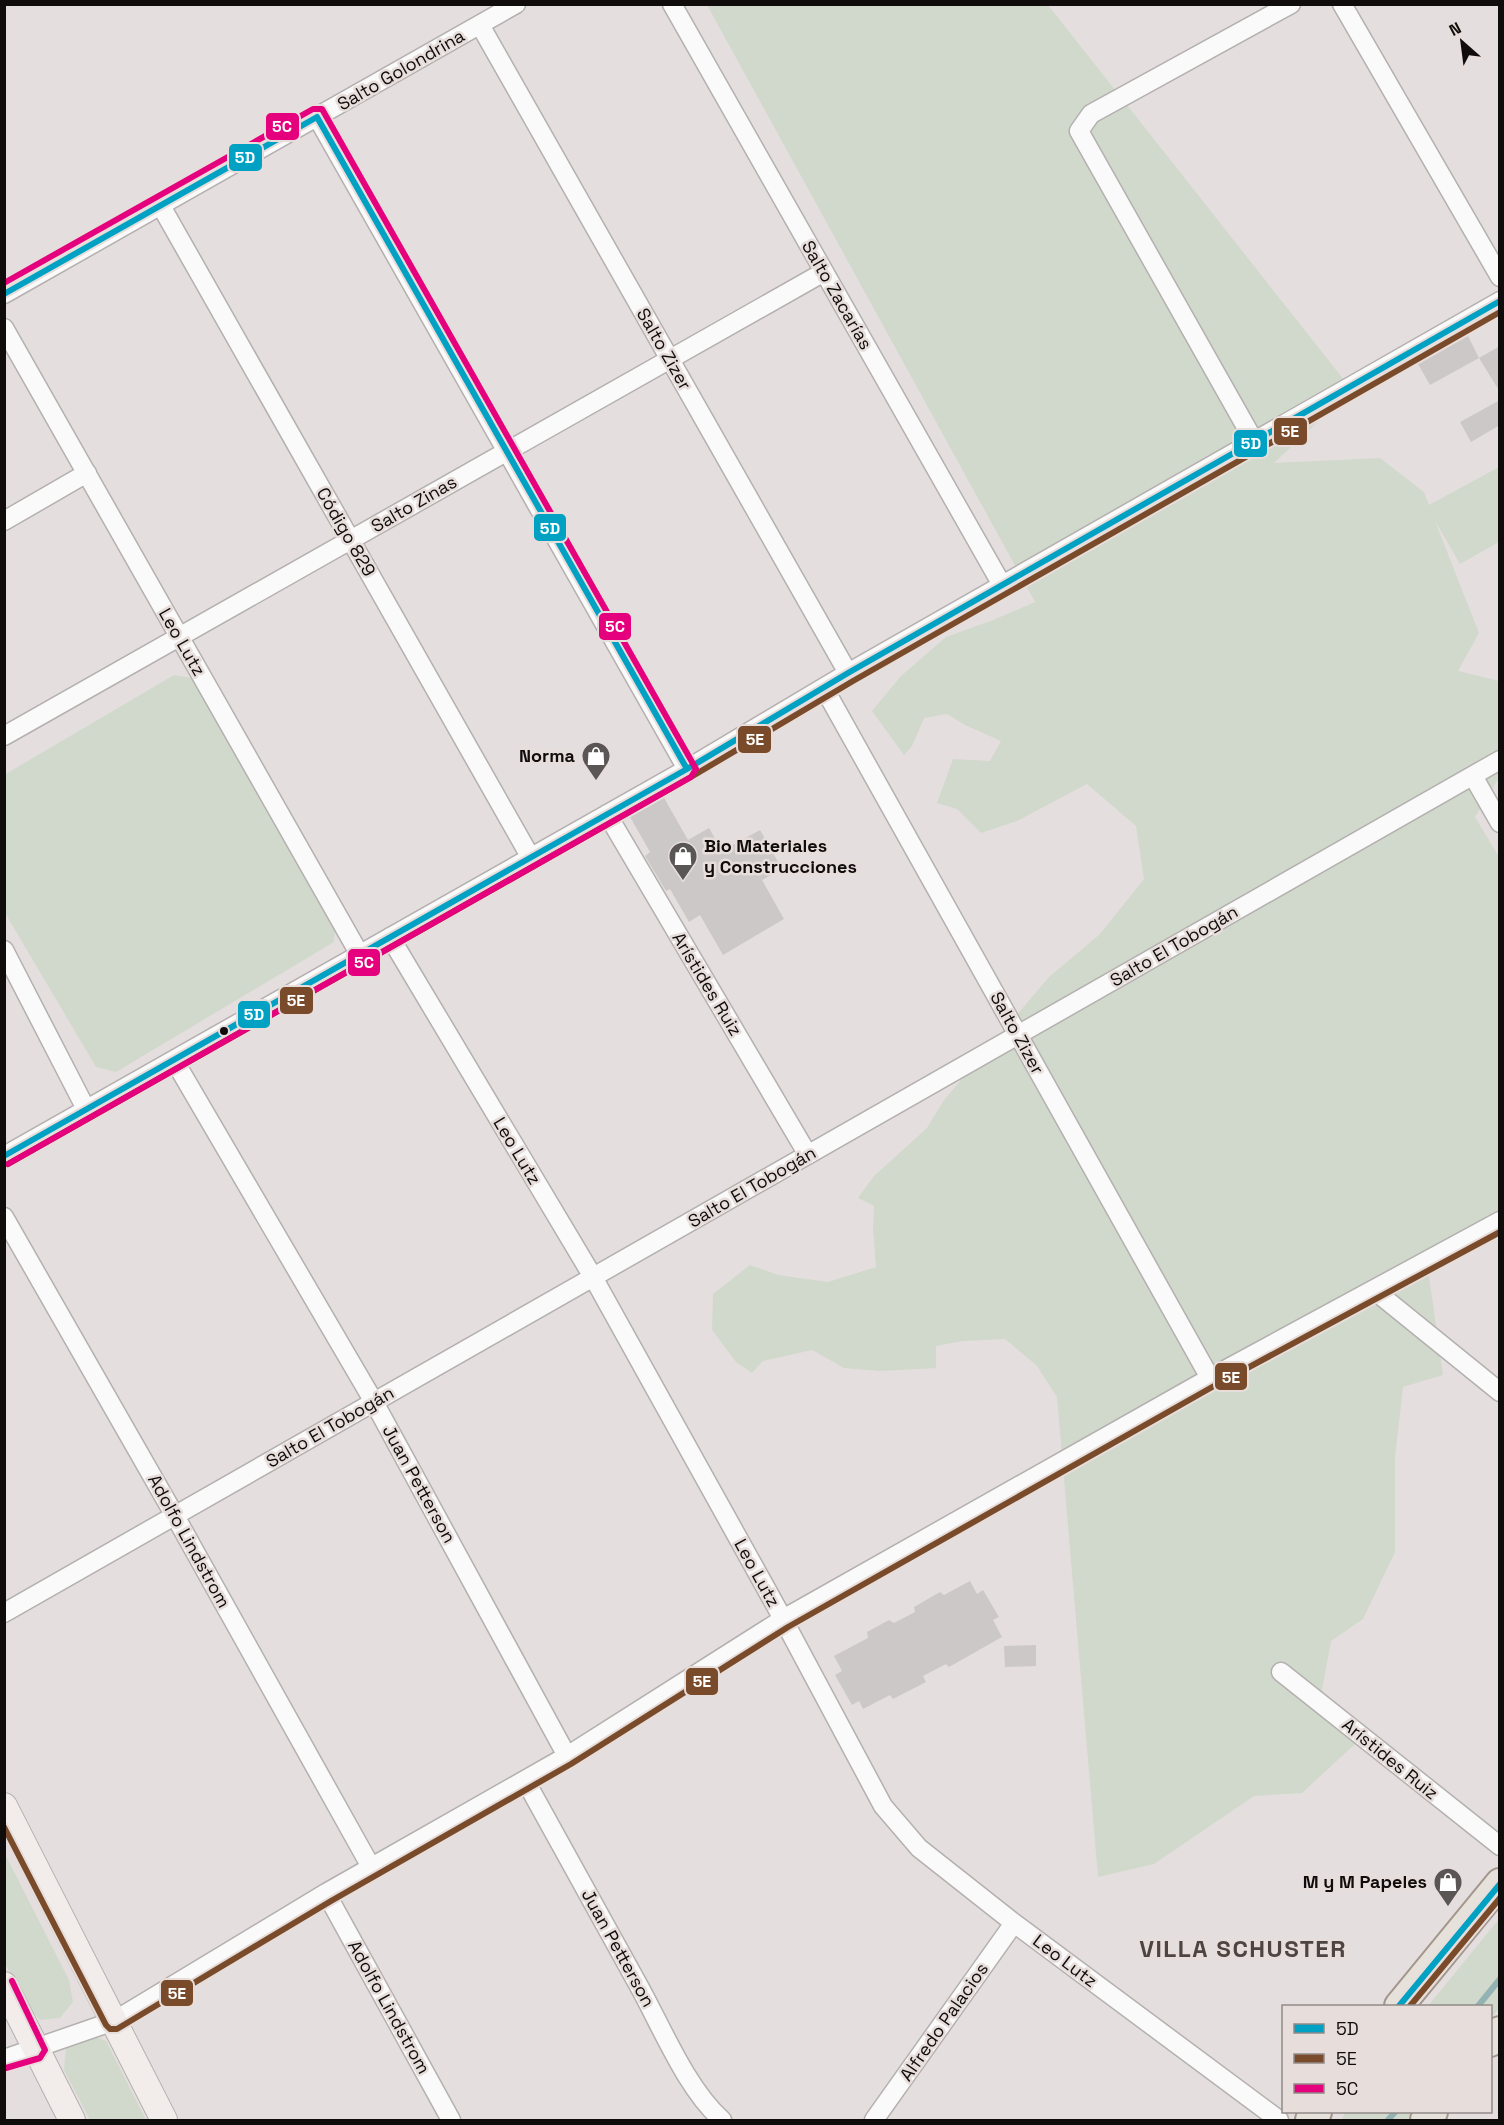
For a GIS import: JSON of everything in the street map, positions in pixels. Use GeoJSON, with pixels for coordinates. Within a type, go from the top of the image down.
{"type":"FeatureCollection","features":[{"type":"Feature","properties":{"kind":"main road"},"geometry":{"type":"LineString","coordinates":[[1402,2005],[1500,1883]]}},
{"type":"Feature","properties":{"kind":"street","name":"Salto Golondrina"},"geometry":{"type":"LineString","coordinates":[[4,294],[516,4]]}},
{"type":"Feature","properties":{"kind":"street","name":"Salto Zacarías"},"geometry":{"type":"LineString","coordinates":[[672,4],[1002,585]]}},
{"type":"Feature","properties":{"kind":"street"},"geometry":{"type":"LineString","coordinates":[[1254,441],[1079,131],[1091,114],[1291,4]]}},
{"type":"Feature","properties":{"kind":"street"},"geometry":{"type":"LineString","coordinates":[[1342,4],[1500,277]]}},
{"type":"Feature","properties":{"kind":"street","name":"Salto Zizer"},"geometry":{"type":"LineString","coordinates":[[480,25],[848,673]]}},
{"type":"Feature","properties":{"kind":"street"},"geometry":{"type":"LineString","coordinates":[[317,117],[687,769]]}},
{"type":"Feature","properties":{"kind":"street","name":"Código 829"},"geometry":{"type":"LineString","coordinates":[[161,206],[531,858]]}},
{"type":"Feature","properties":{"kind":"street","name":"Salto Zinas"},"geometry":{"type":"LineString","coordinates":[[4,736],[824,272]]}},
{"type":"Feature","properties":{"kind":"street"},"geometry":{"type":"LineString","coordinates":[[4,1156],[360,956],[687,769],[848,673],[1500,301]]}},
{"type":"Feature","properties":{"kind":"street","name":"Leo Lutz"},"geometry":{"type":"LineString","coordinates":[[4,328],[360,956]]}},
{"type":"Feature","properties":{"kind":"street"},"geometry":{"type":"LineString","coordinates":[[4,520],[87,473]]}},
{"type":"Feature","properties":{"kind":"street","name":"Salto Zizer"},"geometry":{"type":"LineString","coordinates":[[824,688],[1210,1378]]}},
{"type":"Feature","properties":{"kind":"street","name":"Salto El Tobogán"},"geometry":{"type":"LineString","coordinates":[[4,1613],[1500,760]]}},
{"type":"Feature","properties":{"kind":"street"},"geometry":{"type":"LineString","coordinates":[[1473,776],[1500,823]]}},
{"type":"Feature","properties":{"kind":"street","name":"Arístides Ruiz"},"geometry":{"type":"LineString","coordinates":[[607,814],[808,1155]]}},
{"type":"Feature","properties":{"kind":"street","name":"Leo Lutz"},"geometry":{"type":"LineString","coordinates":[[390,937],[593,1277],[783,1619],[883,1806],[919,1848],[1014,1923],[1278,2121]]}},
{"type":"Feature","properties":{"kind":"street"},"geometry":{"type":"LineString","coordinates":[[4,950],[86,1109]]}},
{"type":"Feature","properties":{"kind":"street","name":"Juan Petterson"},"geometry":{"type":"LineString","coordinates":[[174,1060],[374,1402],[567,1756]]}},
{"type":"Feature","properties":{"kind":"street","name":"Adolfo Lindstrom"},"geometry":{"type":"LineString","coordinates":[[4,1217],[175,1516],[371,1867]]}},
{"type":"Feature","properties":{"kind":"street"},"geometry":{"type":"LineString","coordinates":[[4,2059],[36,2050],[114,2021],[326,1893],[567,1756],[783,1619],[1210,1378],[1500,1221]]}},
{"type":"Feature","properties":{"kind":"street"},"geometry":{"type":"LineString","coordinates":[[1374,1290],[1500,1392]]}},
{"type":"Feature","properties":{"kind":"street","name":"Arístides Ruiz"},"geometry":{"type":"LineString","coordinates":[[1281,1672],[1500,1846]]}},
{"type":"Feature","properties":{"kind":"street","name":"Juan Petterson"},"geometry":{"type":"LineString","coordinates":[[525,1780],[686,2074],[713,2118]]}},
{"type":"Feature","properties":{"kind":"street"},"geometry":{"type":"LineString","coordinates":[[4,1806],[165,2121]]}},
{"type":"Feature","properties":{"kind":"street","name":"Adolfo Lindstrom"},"geometry":{"type":"LineString","coordinates":[[326,1893],[451,2121]]}},
{"type":"Feature","properties":{"kind":"street","name":"Alfredo Palacios"},"geometry":{"type":"LineString","coordinates":[[874,2121],[1014,1923]]}},
{"type":"Feature","properties":{"kind":"street"},"geometry":{"type":"LineString","coordinates":[[4,1985],[72,2121]]}},
{"type":"Feature","properties":{"kind":"green space"},"geometry":{"type":"Polygon","coordinates":[[[707,5],[1048,5],[1352,390],[1274,463],[1380,458],[1424,492],[1429,505],[1499,467],[1499,542],[1460,564],[1435,521],[1479,633],[1458,671],[1499,681],[1499,778],[1475,817],[1499,857],[1499,1226],[1428,1269],[1443,1375],[1403,1387],[1395,1458],[1395,1552],[1363,1619],[1331,1641],[1322,1690],[1355,1744],[1302,1793],[1254,1796],[1154,1864],[1098,1877],[1057,1397],[1037,1366],[1005,1339],[963,1341],[936,1346],[936,1368],[880,1371],[844,1368],[812,1350],[763,1361],[752,1373],[736,1362],[712,1330],[713,1294],[750,1265],[778,1275],[828,1282],[876,1267],[874,1206],[858,1198],[874,1176],[927,1128],[944,1100],[1049,977],[1100,934],[1144,879],[1136,826],[1087,784],[1017,821],[981,833],[957,809],[937,803],[953,759],[990,761],[1001,741],[947,714],[924,718],[912,746],[904,755],[872,711],[901,676],[946,637],[1035,602],[707,5]]]}},
{"type":"Feature","properties":{"kind":"green space"},"geometry":{"type":"Polygon","coordinates":[[[174,675],[197,679],[336,918],[334,942],[116,1072],[96,1067],[5,913],[4,775],[174,675]]]}},
{"type":"Feature","properties":{"kind":"green space"},"geometry":{"type":"Polygon","coordinates":[[[4,1852],[69,1980],[73,2002],[60,2018],[40,2020],[26,2005],[5,1963],[4,1852]]]}},
{"type":"Feature","properties":{"kind":"green space"},"geometry":{"type":"Polygon","coordinates":[[[1499,1919],[1499,2008],[1492,2018],[1492,2005],[1429,2005],[1499,1919]]]}},
{"type":"Feature","properties":{"kind":"green space"},"geometry":{"type":"Polygon","coordinates":[[[89,2034],[106,2041],[146,2120],[90,2120],[64,2070],[66,2048],[89,2034]]]}},
{"type":"Feature","properties":{"kind":"green space"},"geometry":{"type":"Polygon","coordinates":[[[1345,2113],[1415,2113],[1409,2120],[1342,2120],[1345,2113]]]}},
{"type":"Feature","properties":{"kind":"building"},"geometry":{"type":"Polygon","coordinates":[[[1468,336],[1479,358],[1430,385],[1418,364],[1468,336]]]}},
{"type":"Feature","properties":{"kind":"building"},"geometry":{"type":"Polygon","coordinates":[[[1500,346],[1500,392],[1479,358],[1500,346]]]}},
{"type":"Feature","properties":{"kind":"building"},"geometry":{"type":"Polygon","coordinates":[[[1500,400],[1500,425],[1471,442],[1460,422],[1500,400]]]}},
{"type":"Feature","properties":{"kind":"building"},"geometry":{"type":"Polygon","coordinates":[[[663,796],[688,840],[709,828],[722,851],[760,830],[782,869],[762,880],[784,919],[723,955],[700,915],[689,922],[670,889],[666,891],[645,856],[650,852],[629,815],[663,796]]]}},
{"type":"Feature","properties":{"kind":"building"},"geometry":{"type":"Polygon","coordinates":[[[970,1581],[977,1594],[983,1590],[999,1617],[993,1620],[1002,1637],[949,1667],[946,1664],[923,1676],[926,1682],[893,1699],[890,1695],[863,1709],[859,1701],[852,1705],[835,1675],[842,1671],[834,1656],[868,1638],[867,1632],[889,1620],[894,1623],[915,1612],[914,1607],[940,1592],[944,1595],[970,1581]]]}},
{"type":"Feature","properties":{"kind":"building"},"geometry":{"type":"Polygon","coordinates":[[[1036,1645],[1036,1666],[1005,1667],[1004,1646],[1036,1645]]]}},
{"type":"Feature","properties":{"kind":"waterway"},"geometry":{"type":"LineString","coordinates":[[1479,2005],[1500,1979]]}},
{"type":"Feature","properties":{"kind":"waterway"},"geometry":{"type":"LineString","coordinates":[[1388,2120],[1394,2113]]}},
{"type":"Feature","properties":{"kind":"transit line","name":"5C"},"geometry":{"type":"LineString","coordinates":[[4,283],[313,109],[322,109],[696,769],[691,777],[8,1164]]}},
{"type":"Feature","properties":{"kind":"transit line","name":"5D"},"geometry":{"type":"LineString","coordinates":[[4,294],[317,117],[687,769]]}},
{"type":"Feature","properties":{"kind":"transit line","name":"5D"},"geometry":{"type":"LineString","coordinates":[[4,1156],[687,769],[848,673],[1500,301]]}},
{"type":"Feature","properties":{"kind":"transit line","name":"5E"},"geometry":{"type":"LineString","coordinates":[[8,1164],[691,777],[853,681],[1500,312]]}},
{"type":"Feature","properties":{"kind":"transit line","name":"5E"},"geometry":{"type":"LineString","coordinates":[[4,1827],[106,2025],[110,2029],[117,2029],[331,1901],[571,1764],[788,1627],[1214,1386],[1500,1232]]}},
{"type":"Feature","properties":{"kind":"transit line","name":"5D"},"geometry":{"type":"LineString","coordinates":[[1400,2005],[1500,1884]]}},
{"type":"Feature","properties":{"kind":"transit line","name":"5E"},"geometry":{"type":"LineString","coordinates":[[1411,2005],[1500,1898]]}},
{"type":"Feature","properties":{"kind":"transit line","name":"5C"},"geometry":{"type":"LineString","coordinates":[[6,2068],[40,2058],[45,2050],[12,1981]]}},
{"type":"Feature","properties":{"kind":"place","name":"Norma"},"geometry":{"type":"Point","coordinates":[596,782]}},
{"type":"Feature","properties":{"kind":"place","name":"Bio Materiales y Construcciones"},"geometry":{"type":"Point","coordinates":[683,882]}},
{"type":"Feature","properties":{"kind":"place","name":"M y M Papeles"},"geometry":{"type":"Point","coordinates":[1448,1908]}},
{"type":"Feature","properties":{"kind":"district","name":"VILLA SCHUSTER"},"geometry":{"type":"Point","coordinates":[1243,1949]}}]}
